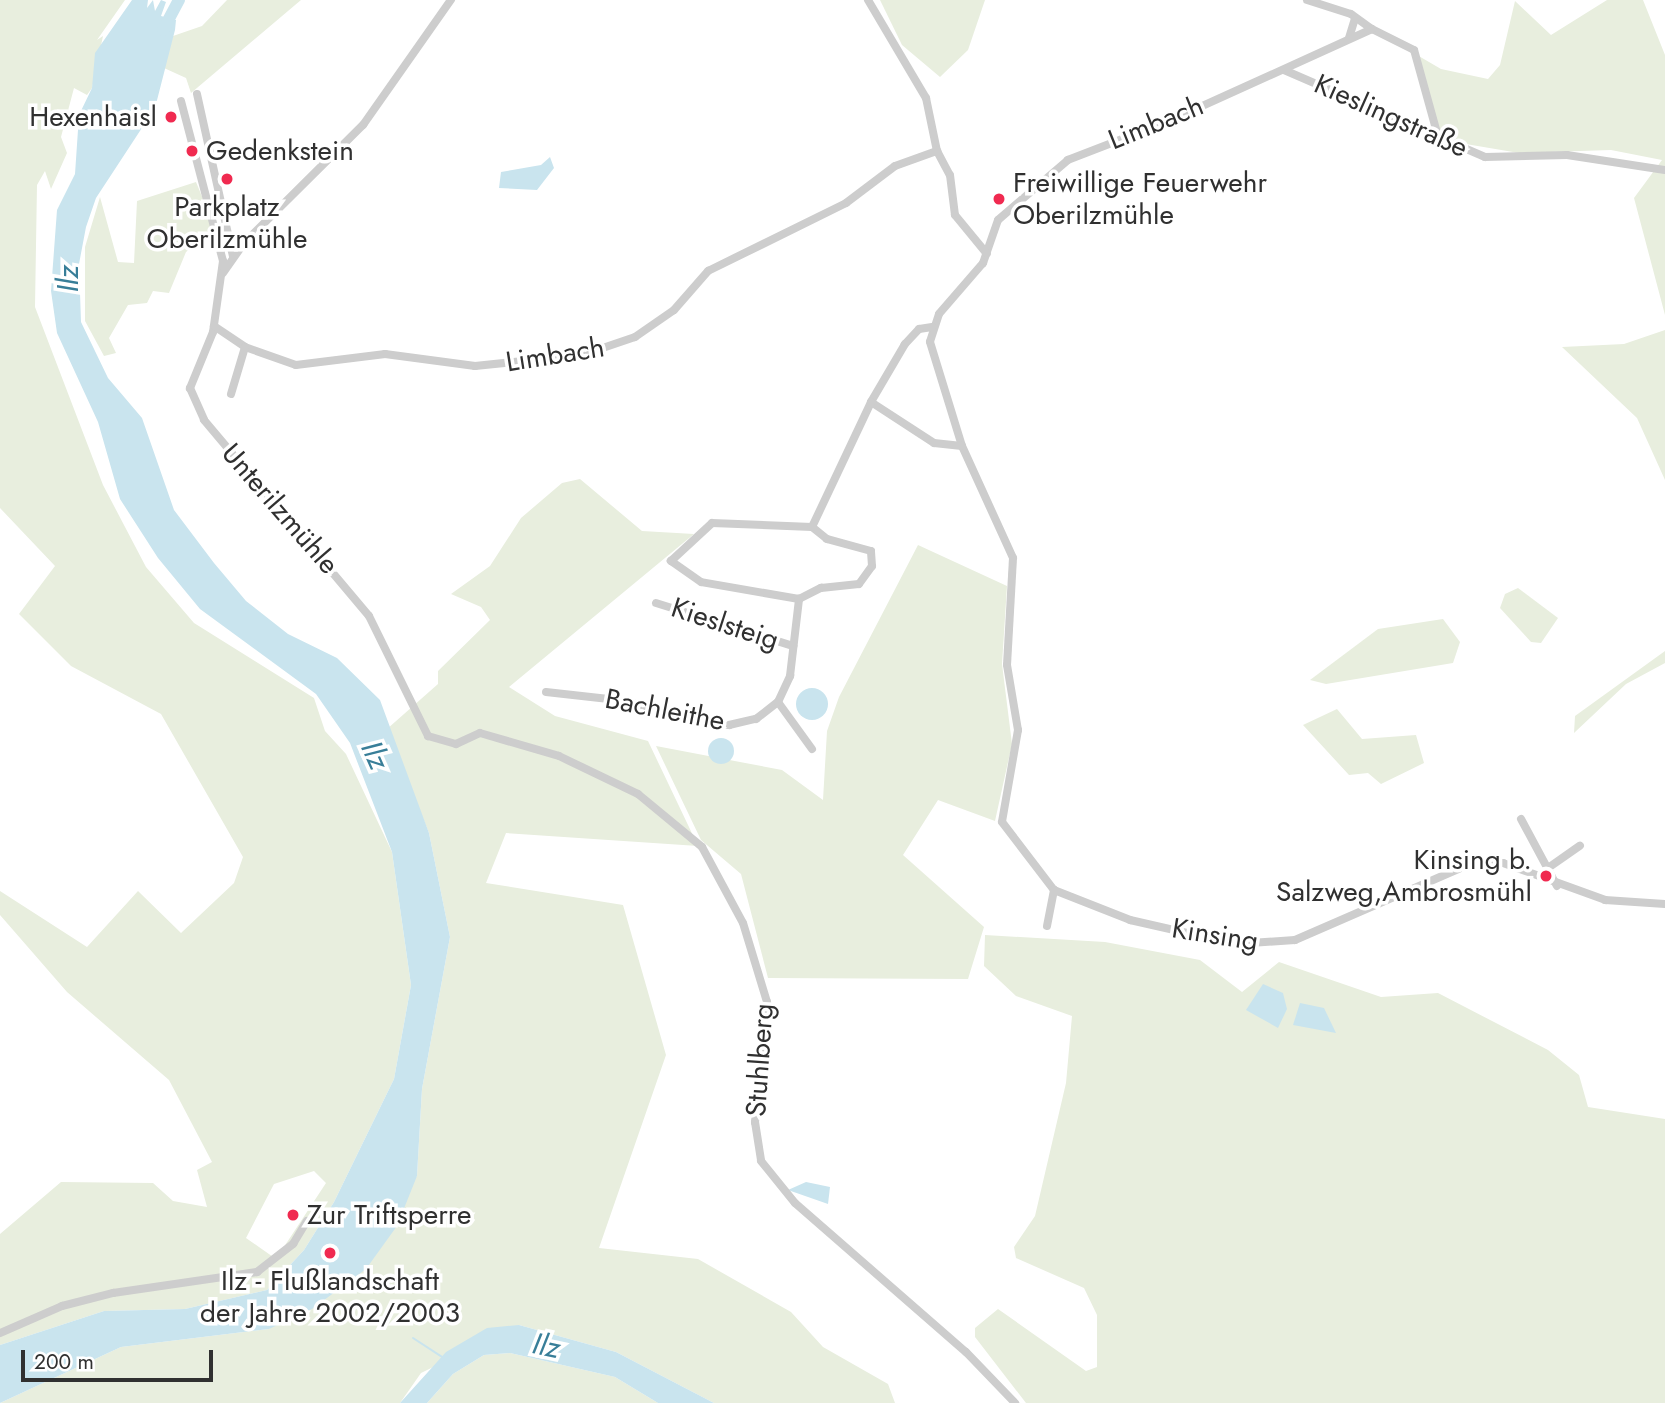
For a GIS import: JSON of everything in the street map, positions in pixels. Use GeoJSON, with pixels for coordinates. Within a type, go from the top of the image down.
{"type":"FeatureCollection","features":[{"type":"Feature","properties":{"kind":"street"},"geometry":{"type":"LineString","coordinates":[[223,273],[233,256],[337,153],[416,56],[451,0]]}},
{"type":"Feature","properties":{"kind":"street"},"geometry":{"type":"LineString","coordinates":[[868,0],[926,98],[937,151],[950,175],[955,215],[987,254]]}},
{"type":"Feature","properties":{"kind":"street"},"geometry":{"type":"LineString","coordinates":[[1307,0],[1355,18],[1414,50],[1439,140]]}},
{"type":"Feature","properties":{"kind":"street"},"geometry":{"type":"LineString","coordinates":[[1349,38],[1355,18]]}},
{"type":"Feature","properties":{"kind":"street","name":"Limbach"},"geometry":{"type":"LineString","coordinates":[[813,527],[872,402],[905,344],[919,329],[932,327],[987,254],[1008,208],[1068,160],[1284,70],[1372,29]]}},
{"type":"Feature","properties":{"kind":"street","name":"Kieslingstraße"},"geometry":{"type":"LineString","coordinates":[[1284,70],[1439,140],[1485,156],[1589,156],[1665,170]]}},
{"type":"Feature","properties":{"kind":"street"},"geometry":{"type":"LineString","coordinates":[[197,94],[233,256]]}},
{"type":"Feature","properties":{"kind":"street"},"geometry":{"type":"LineString","coordinates":[[181,101],[188,148],[217,226],[223,273]]}},
{"type":"Feature","properties":{"kind":"street","name":"Limbach"},"geometry":{"type":"LineString","coordinates":[[214,326],[245,346],[296,365],[385,354],[475,366],[592,352],[657,324],[708,271],[846,203],[895,166],[937,151]]}},
{"type":"Feature","properties":{"kind":"street","name":"Unterilzmühle"},"geometry":{"type":"LineString","coordinates":[[223,273],[214,326],[191,379],[192,399],[230,456],[310,539],[369,615],[428,736]]}},
{"type":"Feature","properties":{"kind":"street"},"geometry":{"type":"LineString","coordinates":[[872,402],[934,443],[962,446],[932,354],[932,327]]}},
{"type":"Feature","properties":{"kind":"street"},"geometry":{"type":"LineString","coordinates":[[231,394],[245,346]]}},
{"type":"Feature","properties":{"kind":"street","name":"Kinsing"},"geometry":{"type":"LineString","coordinates":[[962,446],[1014,566],[1007,665],[1018,730],[1002,822],[1009,836],[1054,890],[1130,920],[1267,945],[1324,929],[1474,862],[1503,863],[1557,886],[1647,905],[1665,904]]}},
{"type":"Feature","properties":{"kind":"street","name":"Kieslsteig"},"geometry":{"type":"LineString","coordinates":[[799,599],[701,582],[671,561],[712,523],[813,527]]}},
{"type":"Feature","properties":{"kind":"street"},"geometry":{"type":"LineString","coordinates":[[812,749],[778,702],[793,646],[799,599],[863,581],[872,566],[871,551],[827,539],[813,527]]}},
{"type":"Feature","properties":{"kind":"street","name":"Kieslsteig"},"geometry":{"type":"LineString","coordinates":[[656,603],[793,646]]}},
{"type":"Feature","properties":{"kind":"street","name":"Bachleithe"},"geometry":{"type":"LineString","coordinates":[[546,692],[618,700],[729,725],[763,716],[778,702]]}},
{"type":"Feature","properties":{"kind":"street","name":"Stuhlberg"},"geometry":{"type":"LineString","coordinates":[[428,736],[456,744],[480,733],[559,756],[638,794],[702,847],[743,922],[767,1002],[755,1122],[761,1161],[795,1203],[966,1352],[1014,1403]]}},
{"type":"Feature","properties":{"kind":"street"},"geometry":{"type":"LineString","coordinates":[[1521,819],[1557,886]]}},
{"type":"Feature","properties":{"kind":"street"},"geometry":{"type":"LineString","coordinates":[[1548,868],[1580,846]]}},
{"type":"Feature","properties":{"kind":"street"},"geometry":{"type":"LineString","coordinates":[[1047,926],[1054,890]]}},
{"type":"Feature","properties":{"kind":"street"},"geometry":{"type":"LineString","coordinates":[[0,1333],[62,1306],[257,1272],[273,1265],[307,1221]]}},
{"type":"Feature","properties":{"kind":"green space"},"geometry":{"type":"Polygon","coordinates":[[[0,0],[125,0],[97,40],[103,36],[92,88],[87,95],[74,88],[61,137],[67,153],[51,189],[45,171],[37,185],[35,307],[103,485],[146,567],[194,623],[314,698],[325,731],[346,754],[392,852],[411,985],[394,1079],[334,1202],[304,1250],[267,1290],[185,1309],[104,1311],[0,1345],[0,1234],[61,1182],[153,1183],[173,1201],[207,1207],[197,1170],[212,1162],[169,1080],[67,992],[0,915],[0,891],[87,947],[138,891],[181,933],[234,883],[243,857],[161,714],[71,666],[19,614],[55,566],[0,508],[0,0]],[[314,1171],[274,1184],[246,1238],[276,1259],[326,1183],[314,1171]]]}},
{"type":"Feature","properties":{"kind":"green space"},"geometry":{"type":"Polygon","coordinates":[[[227,0],[301,0],[191,93],[186,78],[164,68],[173,36],[202,26],[227,0]]]}},
{"type":"Feature","properties":{"kind":"green space"},"geometry":{"type":"Polygon","coordinates":[[[880,0],[985,0],[968,50],[940,77],[902,45],[880,0]]]}},
{"type":"Feature","properties":{"kind":"green space"},"geometry":{"type":"Polygon","coordinates":[[[1607,0],[1643,0],[1665,55],[1665,315],[1634,198],[1662,160],[1611,150],[1519,153],[1454,142],[1437,131],[1417,55],[1441,69],[1488,79],[1500,65],[1515,1],[1551,35],[1607,0]]]}},
{"type":"Feature","properties":{"kind":"green space"},"geometry":{"type":"Polygon","coordinates":[[[196,182],[215,228],[186,252],[169,293],[153,291],[147,303],[128,305],[109,338],[116,353],[104,356],[85,321],[85,247],[100,197],[118,262],[134,263],[137,201],[196,182]]]}},
{"type":"Feature","properties":{"kind":"green space"},"geometry":{"type":"Polygon","coordinates":[[[1665,330],[1665,480],[1637,418],[1562,347],[1624,344],[1665,330]]]}},
{"type":"Feature","properties":{"kind":"green space"},"geometry":{"type":"Polygon","coordinates":[[[580,479],[642,531],[694,534],[509,687],[555,716],[648,741],[698,846],[506,833],[486,883],[623,905],[666,1055],[599,1248],[698,1259],[791,1312],[823,1347],[888,1384],[895,1403],[714,1403],[616,1352],[519,1325],[421,1373],[400,1403],[0,1403],[121,1347],[269,1329],[417,1176],[422,1089],[450,937],[429,833],[387,729],[438,684],[438,671],[490,620],[481,607],[451,594],[490,566],[521,518],[562,483],[580,479]]]}},
{"type":"Feature","properties":{"kind":"green space"},"geometry":{"type":"Polygon","coordinates":[[[918,545],[1007,586],[1002,664],[1012,744],[995,821],[938,800],[903,855],[984,927],[968,979],[768,978],[741,874],[701,840],[656,746],[782,770],[823,800],[827,731],[839,697],[918,545]]]}},
{"type":"Feature","properties":{"kind":"green space"},"geometry":{"type":"Polygon","coordinates":[[[1518,588],[1558,618],[1541,643],[1531,642],[1500,608],[1505,594],[1518,588]]]}},
{"type":"Feature","properties":{"kind":"green space"},"geometry":{"type":"Polygon","coordinates":[[[1443,619],[1460,642],[1453,663],[1326,684],[1310,680],[1378,629],[1443,619]]]}},
{"type":"Feature","properties":{"kind":"green space"},"geometry":{"type":"Polygon","coordinates":[[[1665,651],[1665,663],[1626,684],[1574,733],[1575,716],[1665,651]]]}},
{"type":"Feature","properties":{"kind":"green space"},"geometry":{"type":"Polygon","coordinates":[[[1337,709],[1362,739],[1416,735],[1424,763],[1381,784],[1368,773],[1349,775],[1303,725],[1337,709]]]}},
{"type":"Feature","properties":{"kind":"green space"},"geometry":{"type":"Polygon","coordinates":[[[985,935],[1105,942],[1200,960],[1242,992],[1279,962],[1381,997],[1438,993],[1548,1050],[1579,1075],[1588,1107],[1665,1119],[1665,1403],[1026,1403],[975,1337],[975,1328],[998,1309],[1086,1371],[1097,1367],[1097,1315],[1084,1288],[1016,1258],[1014,1247],[1035,1216],[1066,1083],[1072,1016],[1016,996],[984,966],[985,935]]]}},
{"type":"Feature","properties":{"kind":"green space"},"geometry":{"type":"Polygon","coordinates":[[[510,1353],[615,1377],[658,1403],[427,1403],[453,1374],[484,1355],[510,1353]]]}},
{"type":"Feature","properties":{"kind":"water"},"geometry":{"type":"Polygon","coordinates":[[[132,0],[148,0],[147,8],[153,0],[155,11],[161,0],[166,2],[161,16],[176,20],[175,30],[155,108],[96,198],[86,227],[79,264],[81,322],[108,378],[142,418],[174,510],[214,563],[246,601],[288,634],[337,658],[380,700],[429,833],[450,937],[422,1089],[417,1176],[397,1226],[366,1269],[312,1309],[269,1329],[121,1347],[0,1403],[0,1345],[104,1311],[185,1309],[267,1290],[304,1250],[334,1202],[394,1079],[411,985],[392,852],[350,743],[316,694],[200,609],[158,558],[120,499],[98,422],[57,333],[51,291],[57,210],[75,174],[79,115],[92,88],[95,53],[132,0]]]}},
{"type":"Feature","properties":{"kind":"water"},"geometry":{"type":"Polygon","coordinates":[[[550,157],[554,168],[537,190],[499,188],[501,172],[541,165],[550,157]]]}},
{"type":"Feature","properties":{"kind":"water"},"geometry":{"type":"Polygon","coordinates":[[[812,688],[824,692],[828,704],[824,716],[812,720],[800,716],[796,704],[800,692],[812,688]]]}},
{"type":"Feature","properties":{"kind":"water"},"geometry":{"type":"Polygon","coordinates":[[[721,738],[730,742],[734,751],[730,760],[721,764],[712,760],[708,751],[712,742],[721,738]]]}},
{"type":"Feature","properties":{"kind":"water"},"geometry":{"type":"Polygon","coordinates":[[[1263,984],[1283,993],[1287,1009],[1278,1028],[1246,1010],[1263,984]]]}},
{"type":"Feature","properties":{"kind":"water"},"geometry":{"type":"Polygon","coordinates":[[[1300,1003],[1324,1008],[1336,1033],[1293,1025],[1300,1003]]]}},
{"type":"Feature","properties":{"kind":"water"},"geometry":{"type":"Polygon","coordinates":[[[806,1182],[830,1187],[828,1204],[788,1190],[806,1182]]]}},
{"type":"Feature","properties":{"kind":"water"},"geometry":{"type":"Polygon","coordinates":[[[519,1325],[616,1352],[714,1403],[658,1403],[615,1377],[510,1353],[484,1355],[453,1374],[427,1403],[400,1403],[446,1352],[487,1328],[519,1325]]]}},
{"type":"Feature","properties":{"kind":"waterway","name":"Ilz"},"geometry":{"type":"LineString","coordinates":[[163,30],[179,0]]}},
{"type":"Feature","properties":{"kind":"waterway"},"geometry":{"type":"LineString","coordinates":[[413,1338],[442,1357]]}},
{"type":"Feature","properties":{"kind":"place","name":"Hexenhaisl"},"geometry":{"type":"Point","coordinates":[171,117]}},
{"type":"Feature","properties":{"kind":"place","name":"Gedenkstein"},"geometry":{"type":"Point","coordinates":[192,151]}},
{"type":"Feature","properties":{"kind":"place","name":"Parkplatz Oberilzmühle"},"geometry":{"type":"Point","coordinates":[227,179]}},
{"type":"Feature","properties":{"kind":"place","name":"Freiwillige Feuerwehr Oberilzmühle"},"geometry":{"type":"Point","coordinates":[999,199]}},
{"type":"Feature","properties":{"kind":"place","name":"Kinsing b. Salzweg,Ambrosmühl"},"geometry":{"type":"Point","coordinates":[1546,876]}},
{"type":"Feature","properties":{"kind":"place","name":"Zur Triftsperre"},"geometry":{"type":"Point","coordinates":[293,1215]}},
{"type":"Feature","properties":{"kind":"place","name":"Ilz - Flußlandschaft der Jahre 2002/2003"},"geometry":{"type":"Point","coordinates":[330,1253]}}]}
